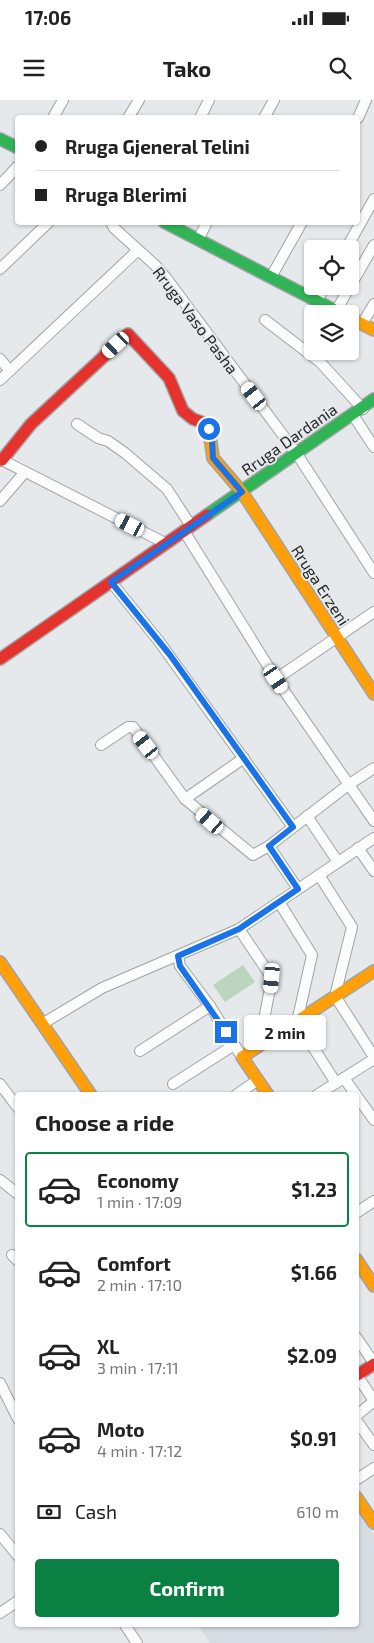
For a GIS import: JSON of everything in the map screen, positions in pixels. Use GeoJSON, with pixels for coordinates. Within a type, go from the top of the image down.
{"type":"FeatureCollection","features":[{"type":"Feature","properties":{"kind":"street"},"geometry":{"type":"LineString","coordinates":[[55,115],[63,100]]}},
{"type":"Feature","properties":{"kind":"street"},"geometry":{"type":"LineString","coordinates":[[130,115],[139,100]]}},
{"type":"Feature","properties":{"kind":"street"},"geometry":{"type":"LineString","coordinates":[[202,115],[209,100]]}},
{"type":"Feature","properties":{"kind":"street"},"geometry":{"type":"LineString","coordinates":[[266,115],[274,100]]}},
{"type":"Feature","properties":{"kind":"street"},"geometry":{"type":"LineString","coordinates":[[359,115],[366,100]]}},
{"type":"Feature","properties":{"kind":"street"},"geometry":{"type":"LineString","coordinates":[[0,139],[15,146]]}},
{"type":"Feature","properties":{"kind":"street"},"geometry":{"type":"LineString","coordinates":[[0,186],[15,169]]}},
{"type":"Feature","properties":{"kind":"street"},"geometry":{"type":"LineString","coordinates":[[360,224],[374,199]]}},
{"type":"Feature","properties":{"kind":"street"},"geometry":{"type":"LineString","coordinates":[[0,269],[45,225]]}},
{"type":"Feature","properties":{"kind":"street","name":"Rruga Vaso Pasha"},"geometry":{"type":"LineString","coordinates":[[114,225],[137,251],[155,264],[167,279],[297,454],[374,573]]}},
{"type":"Feature","properties":{"kind":"street"},"geometry":{"type":"LineString","coordinates":[[170,225],[325,305]]}},
{"type":"Feature","properties":{"kind":"street"},"geometry":{"type":"LineString","coordinates":[[198,240],[206,225]]}},
{"type":"Feature","properties":{"kind":"street"},"geometry":{"type":"LineString","coordinates":[[271,278],[300,225]]}},
{"type":"Feature","properties":{"kind":"street"},"geometry":{"type":"LineString","coordinates":[[351,240],[359,225]]}},
{"type":"Feature","properties":{"kind":"street"},"geometry":{"type":"LineString","coordinates":[[343,305],[374,245]]}},
{"type":"Feature","properties":{"kind":"street"},"geometry":{"type":"LineString","coordinates":[[0,380],[137,251]]}},
{"type":"Feature","properties":{"kind":"street"},"geometry":{"type":"LineString","coordinates":[[317,301],[321,295]]}},
{"type":"Feature","properties":{"kind":"street"},"geometry":{"type":"LineString","coordinates":[[362,324],[374,304]]}},
{"type":"Feature","properties":{"kind":"street"},"geometry":{"type":"LineString","coordinates":[[265,320],[320,362],[358,412],[374,447]]}},
{"type":"Feature","properties":{"kind":"street"},"geometry":{"type":"LineString","coordinates":[[359,322],[374,330]]}},
{"type":"Feature","properties":{"kind":"street","name":"Rruga Erzeni"},"geometry":{"type":"LineString","coordinates":[[1,460],[31,424],[128,334],[169,378],[183,411],[204,423],[212,439],[213,458],[242,492],[374,694]]}},
{"type":"Feature","properties":{"kind":"street"},"geometry":{"type":"LineString","coordinates":[[0,359],[10,371]]}},
{"type":"Feature","properties":{"kind":"street","name":"Rruga Dardania"},"geometry":{"type":"LineString","coordinates":[[1,657],[358,412],[374,399]]}},
{"type":"Feature","properties":{"kind":"street"},"geometry":{"type":"LineString","coordinates":[[77,424],[125,453],[167,489],[276,679],[374,821]]}},
{"type":"Feature","properties":{"kind":"street"},"geometry":{"type":"LineString","coordinates":[[1,460],[165,543]]}},
{"type":"Feature","properties":{"kind":"street"},"geometry":{"type":"LineString","coordinates":[[0,501],[25,472]]}},
{"type":"Feature","properties":{"kind":"street"},"geometry":{"type":"LineString","coordinates":[[111,582],[158,640],[293,827]]}},
{"type":"Feature","properties":{"kind":"street"},"geometry":{"type":"LineString","coordinates":[[276,679],[374,612]]}},
{"type":"Feature","properties":{"kind":"street"},"geometry":{"type":"LineString","coordinates":[[101,745],[128,727],[133,727],[185,799],[249,854],[257,854],[269,846],[348,785],[374,768]]}},
{"type":"Feature","properties":{"kind":"street"},"geometry":{"type":"LineString","coordinates":[[185,799],[244,758]]}},
{"type":"Feature","properties":{"kind":"street"},"geometry":{"type":"LineString","coordinates":[[307,816],[338,862]]}},
{"type":"Feature","properties":{"kind":"street"},"geometry":{"type":"LineString","coordinates":[[42,1024],[102,988],[239,929],[374,838]]}},
{"type":"Feature","properties":{"kind":"street"},"geometry":{"type":"LineString","coordinates":[[269,846],[298,889]]}},
{"type":"Feature","properties":{"kind":"street"},"geometry":{"type":"LineString","coordinates":[[358,848],[374,871]]}},
{"type":"Feature","properties":{"kind":"street"},"geometry":{"type":"LineString","coordinates":[[319,875],[352,928],[335,996],[374,1058],[322,1092]]}},
{"type":"Feature","properties":{"kind":"street"},"geometry":{"type":"LineString","coordinates":[[279,902],[312,955],[297,1022],[340,1081],[353,1092]]}},
{"type":"Feature","properties":{"kind":"street"},"geometry":{"type":"LineString","coordinates":[[239,929],[272,978],[259,1046]]}},
{"type":"Feature","properties":{"kind":"street"},"geometry":{"type":"LineString","coordinates":[[178,956],[180,966],[210,1006],[266,1092]]}},
{"type":"Feature","properties":{"kind":"street"},"geometry":{"type":"LineString","coordinates":[[0,963],[89,1092]]}},
{"type":"Feature","properties":{"kind":"street"},"geometry":{"type":"LineString","coordinates":[[242,1057],[374,971]]}},
{"type":"Feature","properties":{"kind":"street"},"geometry":{"type":"LineString","coordinates":[[140,1051],[210,1006]]}},
{"type":"Feature","properties":{"kind":"street"},"geometry":{"type":"LineString","coordinates":[[173,1084],[234,1044]]}},
{"type":"Feature","properties":{"kind":"street"},"geometry":{"type":"LineString","coordinates":[[240,1092],[258,1080]]}},
{"type":"Feature","properties":{"kind":"street"},"geometry":{"type":"LineString","coordinates":[[0,1084],[15,1104]]}},
{"type":"Feature","properties":{"kind":"street"},"geometry":{"type":"LineString","coordinates":[[359,1099],[374,1120]]}},
{"type":"Feature","properties":{"kind":"street"},"geometry":{"type":"LineString","coordinates":[[0,1180],[15,1192]]}},
{"type":"Feature","properties":{"kind":"street"},"geometry":{"type":"LineString","coordinates":[[359,1211],[374,1201]]}},
{"type":"Feature","properties":{"kind":"street"},"geometry":{"type":"LineString","coordinates":[[359,1264],[374,1286]]}},
{"type":"Feature","properties":{"kind":"street"},"geometry":{"type":"LineString","coordinates":[[359,1342],[374,1364],[359,1374]]}},
{"type":"Feature","properties":{"kind":"street"},"geometry":{"type":"LineString","coordinates":[[359,1378],[374,1401],[359,1415]]}},
{"type":"Feature","properties":{"kind":"street"},"geometry":{"type":"LineString","coordinates":[[0,1383],[15,1413]]}},
{"type":"Feature","properties":{"kind":"street"},"geometry":{"type":"LineString","coordinates":[[359,1422],[374,1445]]}},
{"type":"Feature","properties":{"kind":"street"},"geometry":{"type":"LineString","coordinates":[[359,1478],[374,1468]]}},
{"type":"Feature","properties":{"kind":"street"},"geometry":{"type":"LineString","coordinates":[[359,1501],[374,1523]]}},
{"type":"Feature","properties":{"kind":"street"},"geometry":{"type":"LineString","coordinates":[[0,1534],[15,1552]]}},
{"type":"Feature","properties":{"kind":"street"},"geometry":{"type":"LineString","coordinates":[[0,1613],[15,1602]]}},
{"type":"Feature","properties":{"kind":"street"},"geometry":{"type":"LineString","coordinates":[[126,1627],[137,1643]]}},
{"type":"Feature","properties":{"kind":"shaded area"},"geometry":{"type":"Polygon","coordinates":[[[359,1512],[374,1535],[374,1643],[210,1643],[199,1627],[359,1627],[359,1512]]]}},
{"type":"Feature","properties":{"kind":"green space"},"geometry":{"type":"Polygon","coordinates":[[[243,965],[255,982],[225,1002],[213,985],[243,965]]]}},
{"type":"Feature","properties":{"kind":"traffic: fast"},"geometry":{"type":"LineString","coordinates":[[0,139],[15,146]]}},
{"type":"Feature","properties":{"kind":"traffic: fast"},"geometry":{"type":"LineString","coordinates":[[170,225],[325,305]]}},
{"type":"Feature","properties":{"kind":"traffic: fast"},"geometry":{"type":"LineString","coordinates":[[207,515],[374,399]]}},
{"type":"Feature","properties":{"kind":"traffic: slow"},"geometry":{"type":"LineString","coordinates":[[359,322],[374,330]]}},
{"type":"Feature","properties":{"kind":"traffic: slow"},"geometry":{"type":"LineString","coordinates":[[209,429],[213,458],[242,492],[374,694]]}},
{"type":"Feature","properties":{"kind":"traffic: slow"},"geometry":{"type":"LineString","coordinates":[[0,962],[89,1092]]}},
{"type":"Feature","properties":{"kind":"traffic: slow"},"geometry":{"type":"LineString","coordinates":[[266,1092],[242,1057],[374,971]]}},
{"type":"Feature","properties":{"kind":"traffic: slow"},"geometry":{"type":"LineString","coordinates":[[359,1264],[374,1286]]}},
{"type":"Feature","properties":{"kind":"traffic: slow"},"geometry":{"type":"LineString","coordinates":[[359,1501],[374,1523]]}},
{"type":"Feature","properties":{"kind":"traffic: jam"},"geometry":{"type":"LineString","coordinates":[[2,460],[31,424],[128,334],[169,378],[183,411],[193,419],[204,423],[209,429]]}},
{"type":"Feature","properties":{"kind":"traffic: jam"},"geometry":{"type":"LineString","coordinates":[[0,659],[207,515]]}},
{"type":"Feature","properties":{"kind":"traffic: jam"},"geometry":{"type":"LineString","coordinates":[[359,1374],[374,1364]]}},
{"type":"Feature","properties":{"kind":"route"},"geometry":{"type":"LineString","coordinates":[[209,429],[212,439],[211,451],[213,458],[242,492],[165,543],[111,582],[170,655],[293,827],[269,846],[298,889],[239,929],[178,956],[180,966],[210,1006],[226,1032]]}}]}
